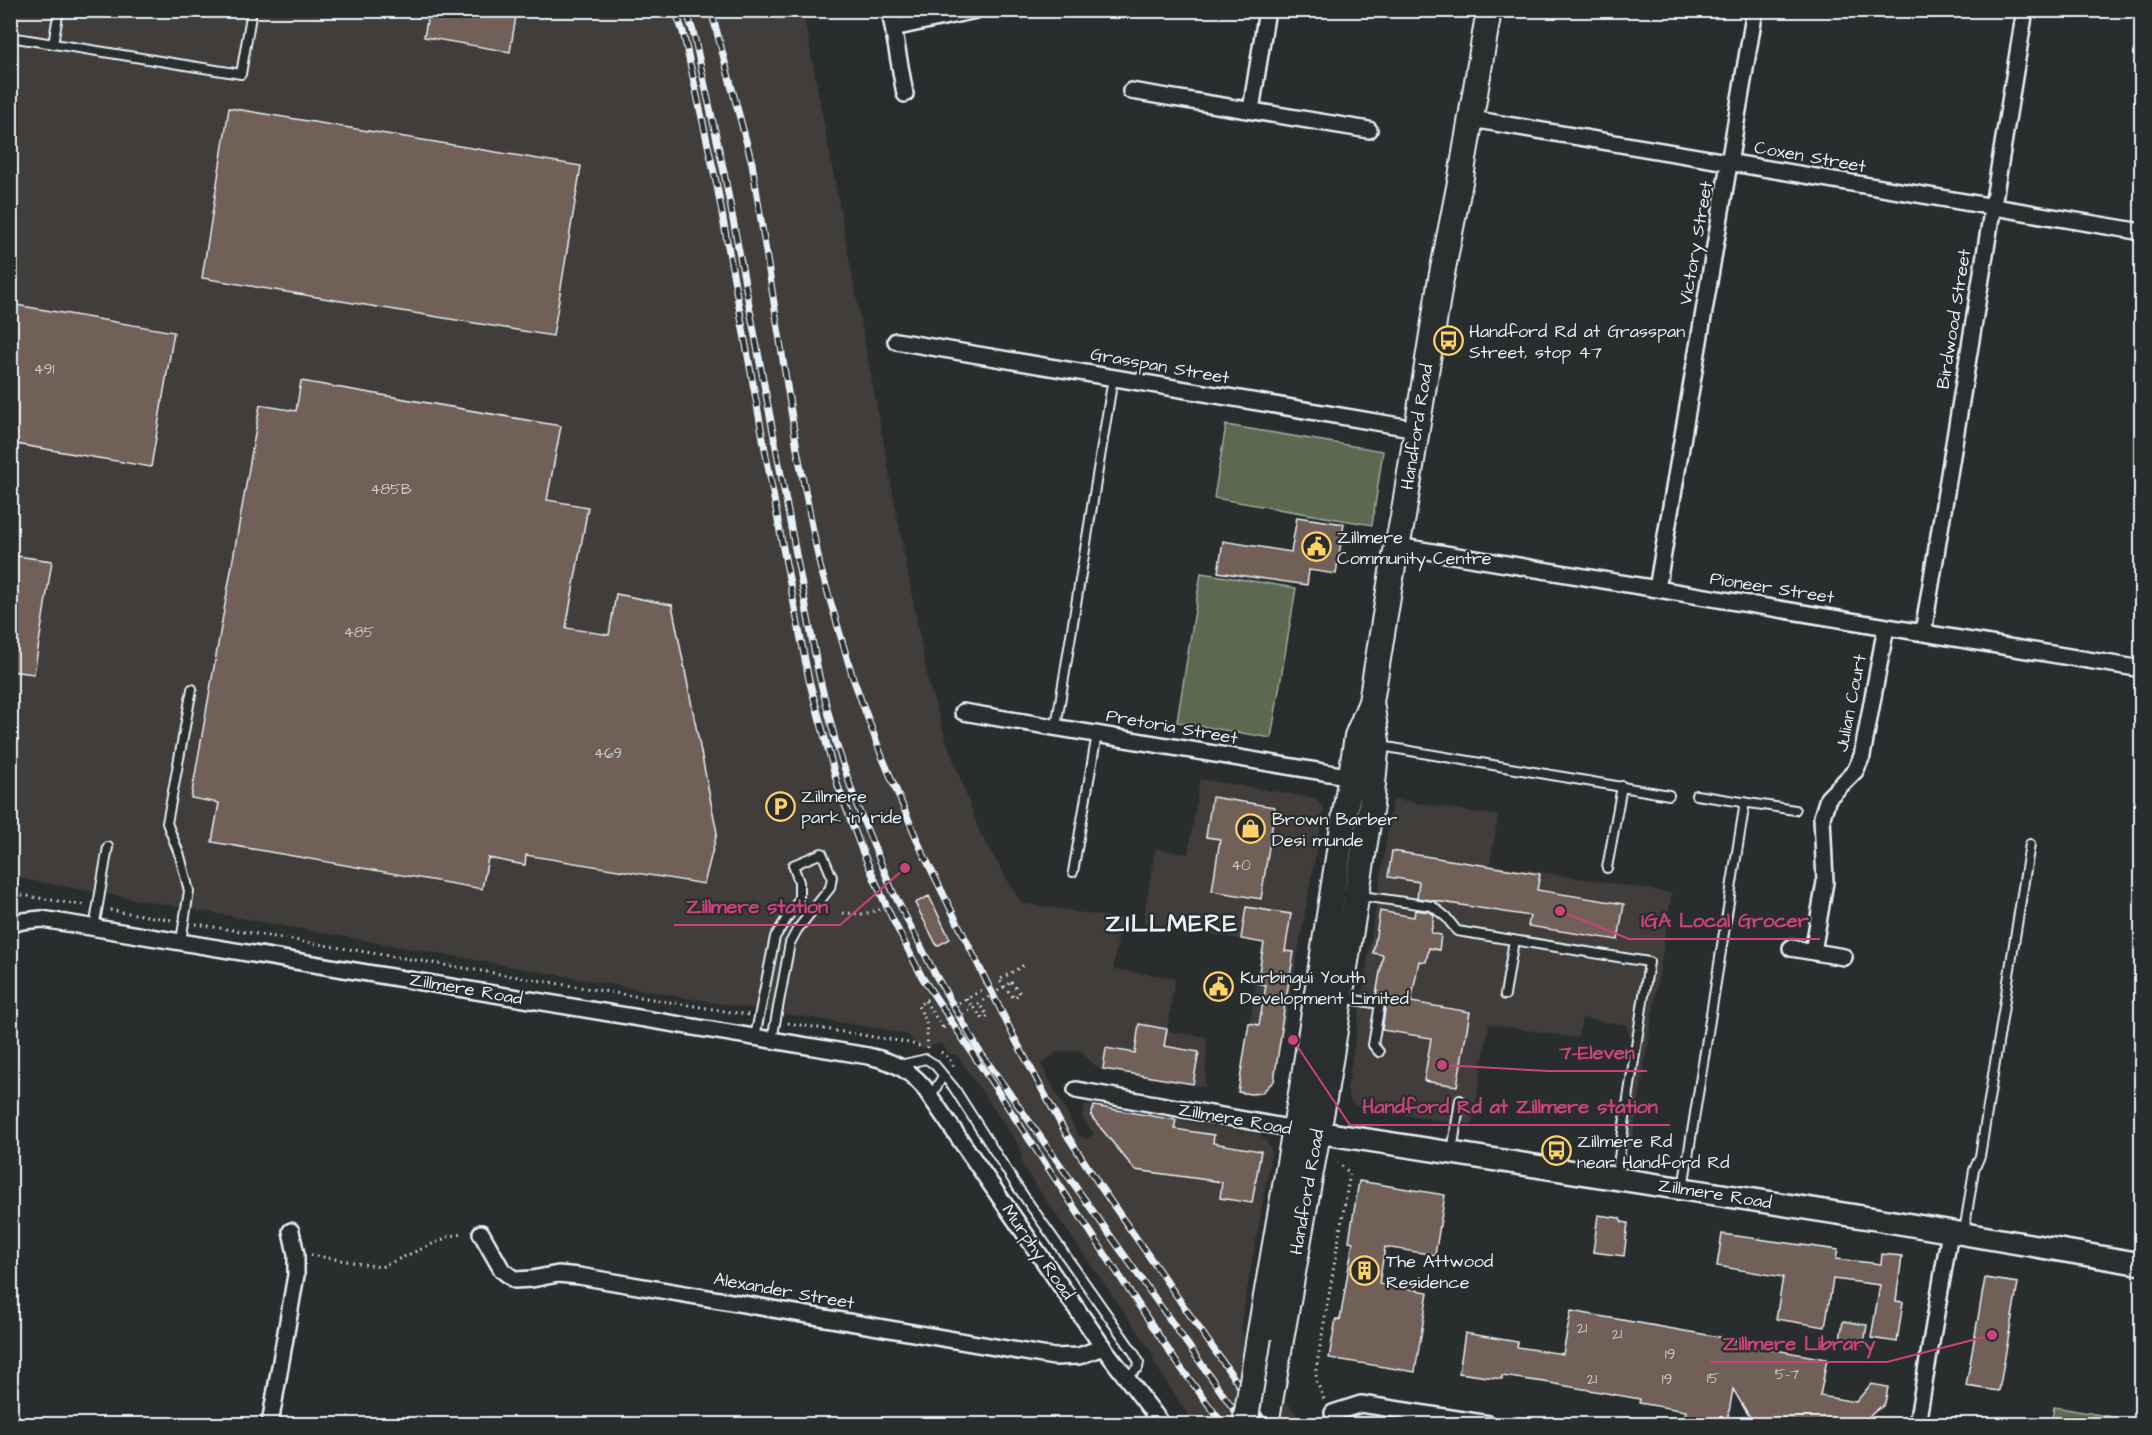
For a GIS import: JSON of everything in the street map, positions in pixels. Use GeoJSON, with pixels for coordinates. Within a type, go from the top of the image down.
{"type":"FeatureCollection","features":[{"type":"Feature","properties":{"kind":"main road","name":"Handford Road"},"geometry":{"type":"LineString","coordinates":[[1245,1425],[1259,1336],[1306,1131],[1340,998],[1357,895],[1362,778],[1357,736],[1371,702],[1440,284],[1472,119],[1489,10]]}},
{"type":"Feature","properties":{"kind":"main road","name":"Handford Road"},"geometry":{"type":"LineString","coordinates":[[1266,1425],[1277,1362],[1333,892],[1362,778],[1377,746],[1371,702]]}},
{"type":"Feature","properties":{"kind":"main road","name":"Zillmere Road"},"geometry":{"type":"LineString","coordinates":[[1306,1131],[1616,1178],[2142,1264]]}},
{"type":"Feature","properties":{"kind":"street"},"geometry":{"type":"LineString","coordinates":[[890,10],[905,94]]}},
{"type":"Feature","properties":{"kind":"street"},"geometry":{"type":"LineString","coordinates":[[893,28],[976,10]]}},
{"type":"Feature","properties":{"kind":"street"},"geometry":{"type":"LineString","coordinates":[[1251,110],[1267,10]]}},
{"type":"Feature","properties":{"kind":"street","name":"Victory Street"},"geometry":{"type":"LineString","coordinates":[[1657,589],[1755,10]]}},
{"type":"Feature","properties":{"kind":"street","name":"Birdwood Street"},"geometry":{"type":"LineString","coordinates":[[1923,633],[2025,10]]}},
{"type":"Feature","properties":{"kind":"street"},"geometry":{"type":"LineString","coordinates":[[1131,91],[1369,130]]}},
{"type":"Feature","properties":{"kind":"street","name":"Coxen Street"},"geometry":{"type":"LineString","coordinates":[[1472,119],[2142,232]]}},
{"type":"Feature","properties":{"kind":"street","name":"Grasspan Street"},"geometry":{"type":"LineString","coordinates":[[896,341],[1417,429]]}},
{"type":"Feature","properties":{"kind":"street","name":"Pioneer Street"},"geometry":{"type":"LineString","coordinates":[[1397,546],[2142,669]]}},
{"type":"Feature","properties":{"kind":"street","name":"Julian Court"},"geometry":{"type":"LineString","coordinates":[[1813,952],[1825,882],[1822,817],[1828,798],[1855,771],[1862,756],[1886,627]]}},
{"type":"Feature","properties":{"kind":"street","name":"Pretoria Street"},"geometry":{"type":"LineString","coordinates":[[963,712],[1362,778]]}},
{"type":"Feature","properties":{"kind":"street","name":"Zillmere Road"},"geometry":{"type":"LineString","coordinates":[[10,925],[42,919],[755,1037],[885,1059],[899,1065],[916,1078]]}},
{"type":"Feature","properties":{"kind":"street"},"geometry":{"type":"LineString","coordinates":[[1791,948],[1844,957]]}},
{"type":"Feature","properties":{"kind":"street","name":"Murphy Road"},"geometry":{"type":"LineString","coordinates":[[916,1078],[931,1096],[1103,1347],[1162,1425]]}},
{"type":"Feature","properties":{"kind":"street","name":"Zillmere Road"},"geometry":{"type":"LineString","coordinates":[[1076,1090],[1306,1131]]}},
{"type":"Feature","properties":{"kind":"street"},"geometry":{"type":"LineString","coordinates":[[270,1425],[296,1275],[296,1254],[291,1231]]}},
{"type":"Feature","properties":{"kind":"street","name":"Alexander Street"},"geometry":{"type":"LineString","coordinates":[[481,1233],[502,1270],[515,1280],[558,1274],[568,1275],[1054,1357],[1079,1356],[1103,1347]]}},
{"type":"Feature","properties":{"kind":"street"},"geometry":{"type":"LineString","coordinates":[[1917,1425],[1957,1233]]}},
{"type":"Feature","properties":{"kind":"street"},"geometry":{"type":"LineString","coordinates":[[1333,1413],[1361,1404],[1489,1425]]}},
{"type":"Feature","properties":{"kind":"lane"},"geometry":{"type":"LineString","coordinates":[[53,44],[59,10]]}},
{"type":"Feature","properties":{"kind":"lane"},"geometry":{"type":"LineString","coordinates":[[10,37],[241,74],[252,10]]}},
{"type":"Feature","properties":{"kind":"lane"},"geometry":{"type":"LineString","coordinates":[[1056,727],[1113,378]]}},
{"type":"Feature","properties":{"kind":"lane"},"geometry":{"type":"LineString","coordinates":[[181,941],[189,891],[180,856],[167,823],[192,689]]}},
{"type":"Feature","properties":{"kind":"lane"},"geometry":{"type":"LineString","coordinates":[[1073,872],[1097,734]]}},
{"type":"Feature","properties":{"kind":"lane"},"geometry":{"type":"LineString","coordinates":[[1377,746],[1669,795]]}},
{"type":"Feature","properties":{"kind":"lane"},"geometry":{"type":"LineString","coordinates":[[1607,868],[1622,786]]}},
{"type":"Feature","properties":{"kind":"lane"},"geometry":{"type":"LineString","coordinates":[[1696,795],[1795,810]]}},
{"type":"Feature","properties":{"kind":"lane"},"geometry":{"type":"LineString","coordinates":[[1683,1189],[1746,802]]}},
{"type":"Feature","properties":{"kind":"lane"},"geometry":{"type":"LineString","coordinates":[[1957,1233],[1980,1156],[2030,844]]}},
{"type":"Feature","properties":{"kind":"lane"},"geometry":{"type":"LineString","coordinates":[[94,927],[108,847]]}},
{"type":"Feature","properties":{"kind":"lane"},"geometry":{"type":"LineString","coordinates":[[755,1037],[775,937],[799,899],[799,882],[793,865],[822,853],[832,877],[830,888],[797,930],[790,943],[772,1040]]}},
{"type":"Feature","properties":{"kind":"lane"},"geometry":{"type":"LineString","coordinates":[[1333,892],[1432,906],[1446,917],[1457,931],[1649,962],[1616,1178]]}},
{"type":"Feature","properties":{"kind":"lane"},"geometry":{"type":"LineString","coordinates":[[1505,995],[1514,940]]}},
{"type":"Feature","properties":{"kind":"lane"},"geometry":{"type":"LineString","coordinates":[[1340,998],[1380,1005],[1373,1045],[1379,1052]]}},
{"type":"Feature","properties":{"kind":"lane"},"geometry":{"type":"LineString","coordinates":[[899,1065],[926,1059],[934,1064],[954,1088],[1016,1185],[1134,1353],[1139,1362],[1138,1368],[1126,1377]]}},
{"type":"Feature","properties":{"kind":"lane"},"geometry":{"type":"LineString","coordinates":[[931,1096],[943,1076]]}},
{"type":"Feature","properties":{"kind":"lane"},"geometry":{"type":"LineString","coordinates":[[1451,1153],[1460,1100]]}},
{"type":"Feature","properties":{"kind":"path"},"geometry":{"type":"LineString","coordinates":[[10,893],[759,1017]]}},
{"type":"Feature","properties":{"kind":"path"},"geometry":{"type":"LineString","coordinates":[[843,913],[863,914],[883,909]]}},
{"type":"Feature","properties":{"kind":"path"},"geometry":{"type":"LineString","coordinates":[[925,1001],[943,1028],[979,1005],[1011,982],[1020,993],[1014,998],[999,980],[1024,965]]}},
{"type":"Feature","properties":{"kind":"path"},"geometry":{"type":"LineString","coordinates":[[959,1003],[984,989]]}},
{"type":"Feature","properties":{"kind":"path"},"geometry":{"type":"LineString","coordinates":[[928,1048],[926,1021],[918,1006],[930,997]]}},
{"type":"Feature","properties":{"kind":"path"},"geometry":{"type":"LineString","coordinates":[[966,999],[983,1020],[988,1016],[979,1005]]}},
{"type":"Feature","properties":{"kind":"path"},"geometry":{"type":"LineString","coordinates":[[775,1021],[905,1042]]}},
{"type":"Feature","properties":{"kind":"path"},"geometry":{"type":"LineString","coordinates":[[1333,1413],[1321,1394],[1316,1380],[1350,1173],[1338,1163]]}},
{"type":"Feature","properties":{"kind":"path"},"geometry":{"type":"LineString","coordinates":[[296,1254],[381,1267],[450,1236],[481,1233]]}},
{"type":"Feature","properties":{"kind":"shaded area"},"geometry":{"type":"Polygon","coordinates":[[[10,11],[803,11],[928,681],[980,833],[1021,903],[1121,919],[1113,969],[1175,978],[1167,1031],[1207,1037],[1205,1087],[1100,1070],[1079,1050],[1057,1052],[1041,1064],[1079,1136],[1086,1139],[1094,1134],[1082,1118],[1085,1104],[1260,1134],[1272,1152],[1241,1323],[1244,1338],[1230,1424],[1194,1424],[1154,1363],[1153,1354],[1023,1167],[1020,1147],[956,1054],[951,1055],[940,1043],[921,1049],[908,1035],[887,1030],[693,999],[11,877],[10,11]]]}},
{"type":"Feature","properties":{"kind":"shaded area"},"geometry":{"type":"Polygon","coordinates":[[[1200,779],[1315,798],[1324,808],[1275,1078],[1272,1086],[1261,1094],[1238,1093],[1263,943],[1143,923],[1155,849],[1188,854],[1200,779]]]}},
{"type":"Feature","properties":{"kind":"shaded area"},"geometry":{"type":"Polygon","coordinates":[[[1393,799],[1498,816],[1490,864],[1672,893],[1631,1149],[1614,1146],[1631,1045],[1627,1025],[1582,1018],[1578,1038],[1489,1024],[1472,1125],[1360,1108],[1351,1102],[1347,1090],[1393,799]]]}},
{"type":"Feature","properties":{"kind":"shaded area"},"geometry":{"type":"Polygon","coordinates":[[[1284,1398],[1304,1424],[1280,1424],[1284,1398]]]}},
{"type":"Feature","properties":{"kind":"green space"},"geometry":{"type":"Polygon","coordinates":[[[1226,425],[1383,451],[1372,525],[1214,498],[1226,425]]]}},
{"type":"Feature","properties":{"kind":"green space"},"geometry":{"type":"Polygon","coordinates":[[[1201,573],[1296,588],[1271,738],[1177,722],[1201,573]]]}},
{"type":"Feature","properties":{"kind":"green space"},"geometry":{"type":"Polygon","coordinates":[[[2054,1407],[2141,1422],[2141,1424],[2051,1424],[2054,1407]]]}},
{"type":"Feature","properties":{"kind":"building"},"geometry":{"type":"Polygon","coordinates":[[[429,10],[517,10],[510,52],[424,37],[429,10]]]}},
{"type":"Feature","properties":{"kind":"building"},"geometry":{"type":"Polygon","coordinates":[[[229,108],[581,166],[553,336],[202,278],[229,108]]]}},
{"type":"Feature","properties":{"kind":"building"},"geometry":{"type":"Polygon","coordinates":[[[10,304],[174,332],[151,467],[10,443],[10,304]]]}},
{"type":"Feature","properties":{"kind":"building"},"geometry":{"type":"Polygon","coordinates":[[[301,381],[561,426],[547,500],[588,507],[566,628],[609,635],[616,594],[672,605],[717,833],[704,884],[526,855],[525,865],[488,858],[482,889],[212,842],[219,803],[191,798],[260,405],[296,411],[301,381]]]}},
{"type":"Feature","properties":{"kind":"building","name":"Zillmere Community Centre"},"geometry":{"type":"Polygon","coordinates":[[[1297,517],[1344,524],[1336,574],[1309,570],[1307,585],[1218,572],[1223,541],[1291,552],[1297,517]]]}},
{"type":"Feature","properties":{"kind":"building"},"geometry":{"type":"Polygon","coordinates":[[[10,555],[52,561],[34,674],[10,671],[10,555]]]}},
{"type":"Feature","properties":{"kind":"building"},"geometry":{"type":"Polygon","coordinates":[[[1212,797],[1275,807],[1261,899],[1212,891],[1220,839],[1206,837],[1212,797]]]}},
{"type":"Feature","properties":{"kind":"building"},"geometry":{"type":"Polygon","coordinates":[[[1392,851],[1540,874],[1537,890],[1624,904],[1618,940],[1528,926],[1530,916],[1417,898],[1419,882],[1388,877],[1392,851]]]}},
{"type":"Feature","properties":{"kind":"building"},"geometry":{"type":"Polygon","coordinates":[[[929,896],[950,939],[937,946],[915,903],[929,896]]]}},
{"type":"Feature","properties":{"kind":"building"},"geometry":{"type":"Polygon","coordinates":[[[1246,907],[1291,914],[1285,951],[1294,952],[1274,1081],[1261,1093],[1251,1094],[1238,1092],[1249,1023],[1259,1025],[1266,985],[1257,983],[1264,943],[1241,939],[1246,907]]]}},
{"type":"Feature","properties":{"kind":"building"},"geometry":{"type":"Polygon","coordinates":[[[1415,910],[1430,912],[1434,915],[1431,933],[1441,935],[1439,950],[1429,948],[1426,962],[1419,961],[1411,1002],[1470,1012],[1457,1086],[1424,1081],[1431,1038],[1382,1030],[1387,997],[1376,995],[1383,955],[1373,953],[1380,911],[1414,917],[1415,910]]]}},
{"type":"Feature","properties":{"kind":"building"},"geometry":{"type":"Polygon","coordinates":[[[1139,1024],[1167,1029],[1164,1046],[1199,1052],[1193,1084],[1103,1069],[1106,1048],[1135,1053],[1139,1024]]]}},
{"type":"Feature","properties":{"kind":"building"},"geometry":{"type":"Polygon","coordinates":[[[1094,1106],[1176,1120],[1174,1129],[1214,1135],[1213,1143],[1261,1151],[1252,1203],[1220,1198],[1222,1182],[1135,1170],[1091,1116],[1094,1106]]]}},
{"type":"Feature","properties":{"kind":"building","name":"The Attwood Residence"},"geometry":{"type":"Polygon","coordinates":[[[1359,1181],[1445,1195],[1435,1255],[1385,1247],[1379,1284],[1428,1292],[1415,1372],[1329,1358],[1336,1319],[1340,1320],[1353,1242],[1349,1241],[1359,1181]]]}},
{"type":"Feature","properties":{"kind":"building"},"geometry":{"type":"Polygon","coordinates":[[[1598,1215],[1620,1218],[1622,1222],[1628,1223],[1624,1256],[1593,1252],[1598,1215]]]}},
{"type":"Feature","properties":{"kind":"building"},"geometry":{"type":"Polygon","coordinates":[[[1722,1234],[1838,1250],[1836,1259],[1881,1264],[1882,1254],[1902,1256],[1896,1301],[1903,1302],[1897,1342],[1871,1338],[1880,1285],[1833,1279],[1825,1327],[1776,1319],[1783,1277],[1717,1266],[1722,1234]]]}},
{"type":"Feature","properties":{"kind":"building"},"geometry":{"type":"Polygon","coordinates":[[[1985,1278],[2018,1283],[1999,1391],[1966,1386],[1985,1278]]]}},
{"type":"Feature","properties":{"kind":"building"},"geometry":{"type":"Polygon","coordinates":[[[1571,1311],[1741,1341],[1741,1344],[1827,1359],[1820,1396],[1856,1402],[1871,1384],[1888,1387],[1885,1403],[1859,1425],[1793,1425],[1780,1422],[1770,1425],[1752,1421],[1733,1389],[1727,1423],[1685,1416],[1686,1411],[1639,1403],[1640,1399],[1544,1382],[1459,1373],[1465,1333],[1518,1342],[1517,1347],[1563,1354],[1571,1311]]]}},
{"type":"Feature","properties":{"kind":"building"},"geometry":{"type":"Polygon","coordinates":[[[1843,1321],[1867,1325],[1864,1344],[1840,1340],[1843,1321]]]}},
{"type":"Feature","properties":{"kind":"railway"},"geometry":{"type":"LineString","coordinates":[[675,10],[683,32],[717,186],[809,680],[838,786],[861,848],[889,912],[922,977],[1175,1360],[1223,1424]]}},
{"type":"Feature","properties":{"kind":"railway"},"geometry":{"type":"LineString","coordinates":[[686,10],[693,31],[724,172],[819,676],[836,743],[857,806],[893,892],[935,974],[978,1049],[1244,1424]]}},
{"type":"Feature","properties":{"kind":"railway"},"geometry":{"type":"LineString","coordinates":[[711,10],[752,163],[797,449],[820,566],[853,678],[881,754],[921,849],[1015,1039],[1065,1132],[1102,1189],[1266,1424]]}},
{"type":"Feature","properties":{"kind":"place","name":"Handford Rd at Grasspan Street, stop 47"},"geometry":{"type":"Point","coordinates":[1448,341]}},
{"type":"Feature","properties":{"kind":"place","name":"Zillmere Community Centre"},"geometry":{"type":"Point","coordinates":[1316,547]}},
{"type":"Feature","properties":{"kind":"place","name":"Zillmere park 'n' ride"},"geometry":{"type":"Point","coordinates":[780,806]}},
{"type":"Feature","properties":{"kind":"place","name":"Brown Barber Desi munde"},"geometry":{"type":"Point","coordinates":[1251,829]}},
{"type":"Feature","properties":{"kind":"place","name":"Zillmere station"},"geometry":{"type":"Point","coordinates":[905,868]}},
{"type":"Feature","properties":{"kind":"place","name":"IGA Local Grocer"},"geometry":{"type":"Point","coordinates":[1560,911]}},
{"type":"Feature","properties":{"kind":"place","name":"Kurbingui Youth Development Limited"},"geometry":{"type":"Point","coordinates":[1219,987]}},
{"type":"Feature","properties":{"kind":"place","name":"Handford Rd at Zillmere station"},"geometry":{"type":"Point","coordinates":[1293,1040]}},
{"type":"Feature","properties":{"kind":"place","name":"7-Eleven"},"geometry":{"type":"Point","coordinates":[1442,1065]}},
{"type":"Feature","properties":{"kind":"place","name":"Zillmere Rd near Handford Rd"},"geometry":{"type":"Point","coordinates":[1556,1151]}},
{"type":"Feature","properties":{"kind":"place","name":"The Attwood Residence"},"geometry":{"type":"Point","coordinates":[1365,1271]}},
{"type":"Feature","properties":{"kind":"place","name":"Zillmere Library"},"geometry":{"type":"Point","coordinates":[1992,1335]}},
{"type":"Feature","properties":{"kind":"district","name":"ZILLMERE"},"geometry":{"type":"Point","coordinates":[1172,924]}}]}
